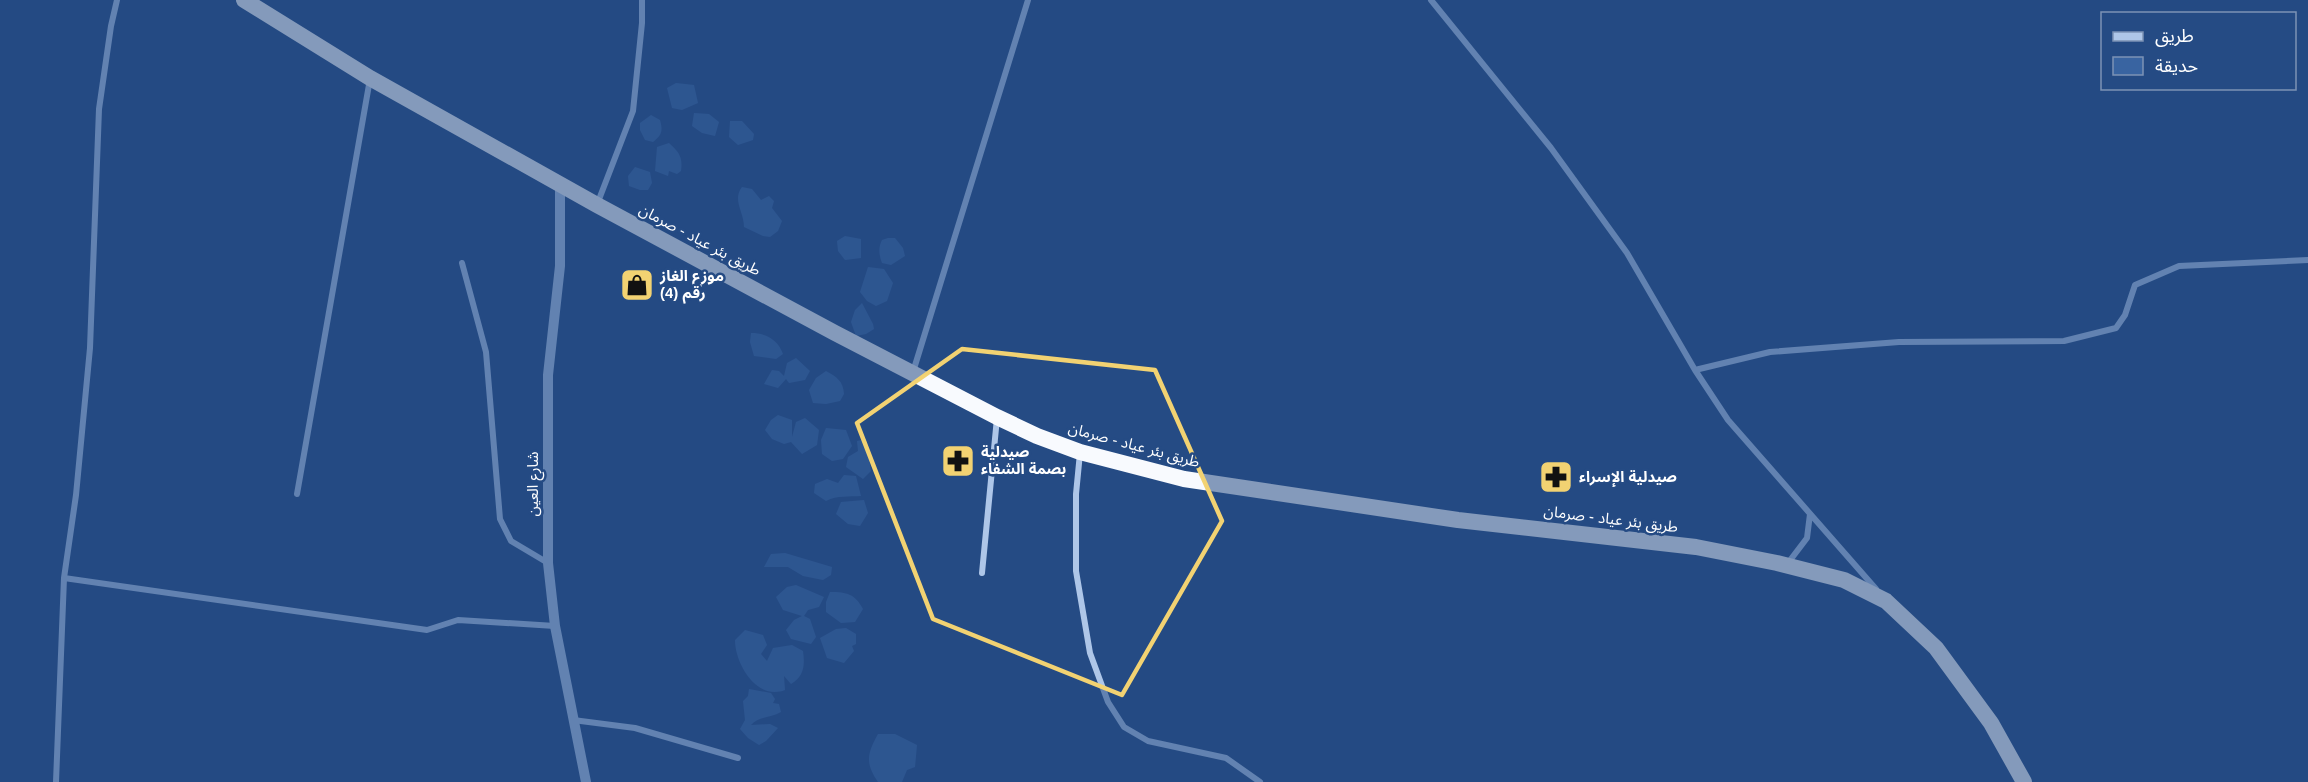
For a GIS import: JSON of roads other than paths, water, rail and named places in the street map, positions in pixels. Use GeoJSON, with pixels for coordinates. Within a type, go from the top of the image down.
{"type":"FeatureCollection","features":[{"type":"Feature","properties":{"kind":"highway","name":"طريق بئر عياد - صرمان"},"geometry":{"type":"LineString","coordinates":[[244,0],[370,78],[597,205],[997,417],[1037,436],[1080,452],[1184,479],[1458,520],[1696,547],[1786,565],[1844,580],[1886,601],[1936,648],[1991,723],[2024,782]]}},
{"type":"Feature","properties":{"kind":"street"},"geometry":{"type":"LineString","coordinates":[[56,782],[64,578],[76,495],[90,348],[99,110],[117,0]]}},
{"type":"Feature","properties":{"kind":"street"},"geometry":{"type":"LineString","coordinates":[[597,205],[633,111],[642,0]]}},
{"type":"Feature","properties":{"kind":"street"},"geometry":{"type":"LineString","coordinates":[[912,373],[1028,0]]}},
{"type":"Feature","properties":{"kind":"street"},"geometry":{"type":"LineString","coordinates":[[1431,0],[1551,148],[1627,253],[1695,370],[1728,420],[1886,601]]}},
{"type":"Feature","properties":{"kind":"street"},"geometry":{"type":"LineString","coordinates":[[297,494],[370,78]]}},
{"type":"Feature","properties":{"kind":"street","name":"شارع العين"},"geometry":{"type":"LineString","coordinates":[[560,184],[560,266],[548,375],[548,563],[555,626],[586,782]]}},
{"type":"Feature","properties":{"kind":"street"},"geometry":{"type":"LineString","coordinates":[[1695,370],[1770,352],[1899,342],[2064,341],[2116,328],[2125,315],[2135,285],[2180,266],[2308,260]]}},
{"type":"Feature","properties":{"kind":"street"},"geometry":{"type":"LineString","coordinates":[[462,263],[486,352],[500,519],[511,541],[548,563]]}},
{"type":"Feature","properties":{"kind":"street"},"geometry":{"type":"LineString","coordinates":[[982,573],[997,417]]}},
{"type":"Feature","properties":{"kind":"street"},"geometry":{"type":"LineString","coordinates":[[1080,452],[1076,494],[1076,571],[1090,653],[1108,702],[1124,728],[1148,741],[1226,758],[1260,782]]}},
{"type":"Feature","properties":{"kind":"street"},"geometry":{"type":"LineString","coordinates":[[1786,565],[1807,538],[1810,513]]}},
{"type":"Feature","properties":{"kind":"street"},"geometry":{"type":"LineString","coordinates":[[64,578],[427,630],[458,620],[555,626]]}},
{"type":"Feature","properties":{"kind":"street"},"geometry":{"type":"LineString","coordinates":[[573,720],[635,728],[738,758]]}},
{"type":"Feature","properties":{"kind":"place","name":"موزع الغاز رقم (4)"},"geometry":{"type":"Point","coordinates":[637,285]}},
{"type":"Feature","properties":{"kind":"place","name":"صيدلية بصمة الشفاء"},"geometry":{"type":"Point","coordinates":[958,461]}},
{"type":"Feature","properties":{"kind":"place","name":"صيدلية الإسراء"},"geometry":{"type":"Point","coordinates":[1556,477]}}]}
